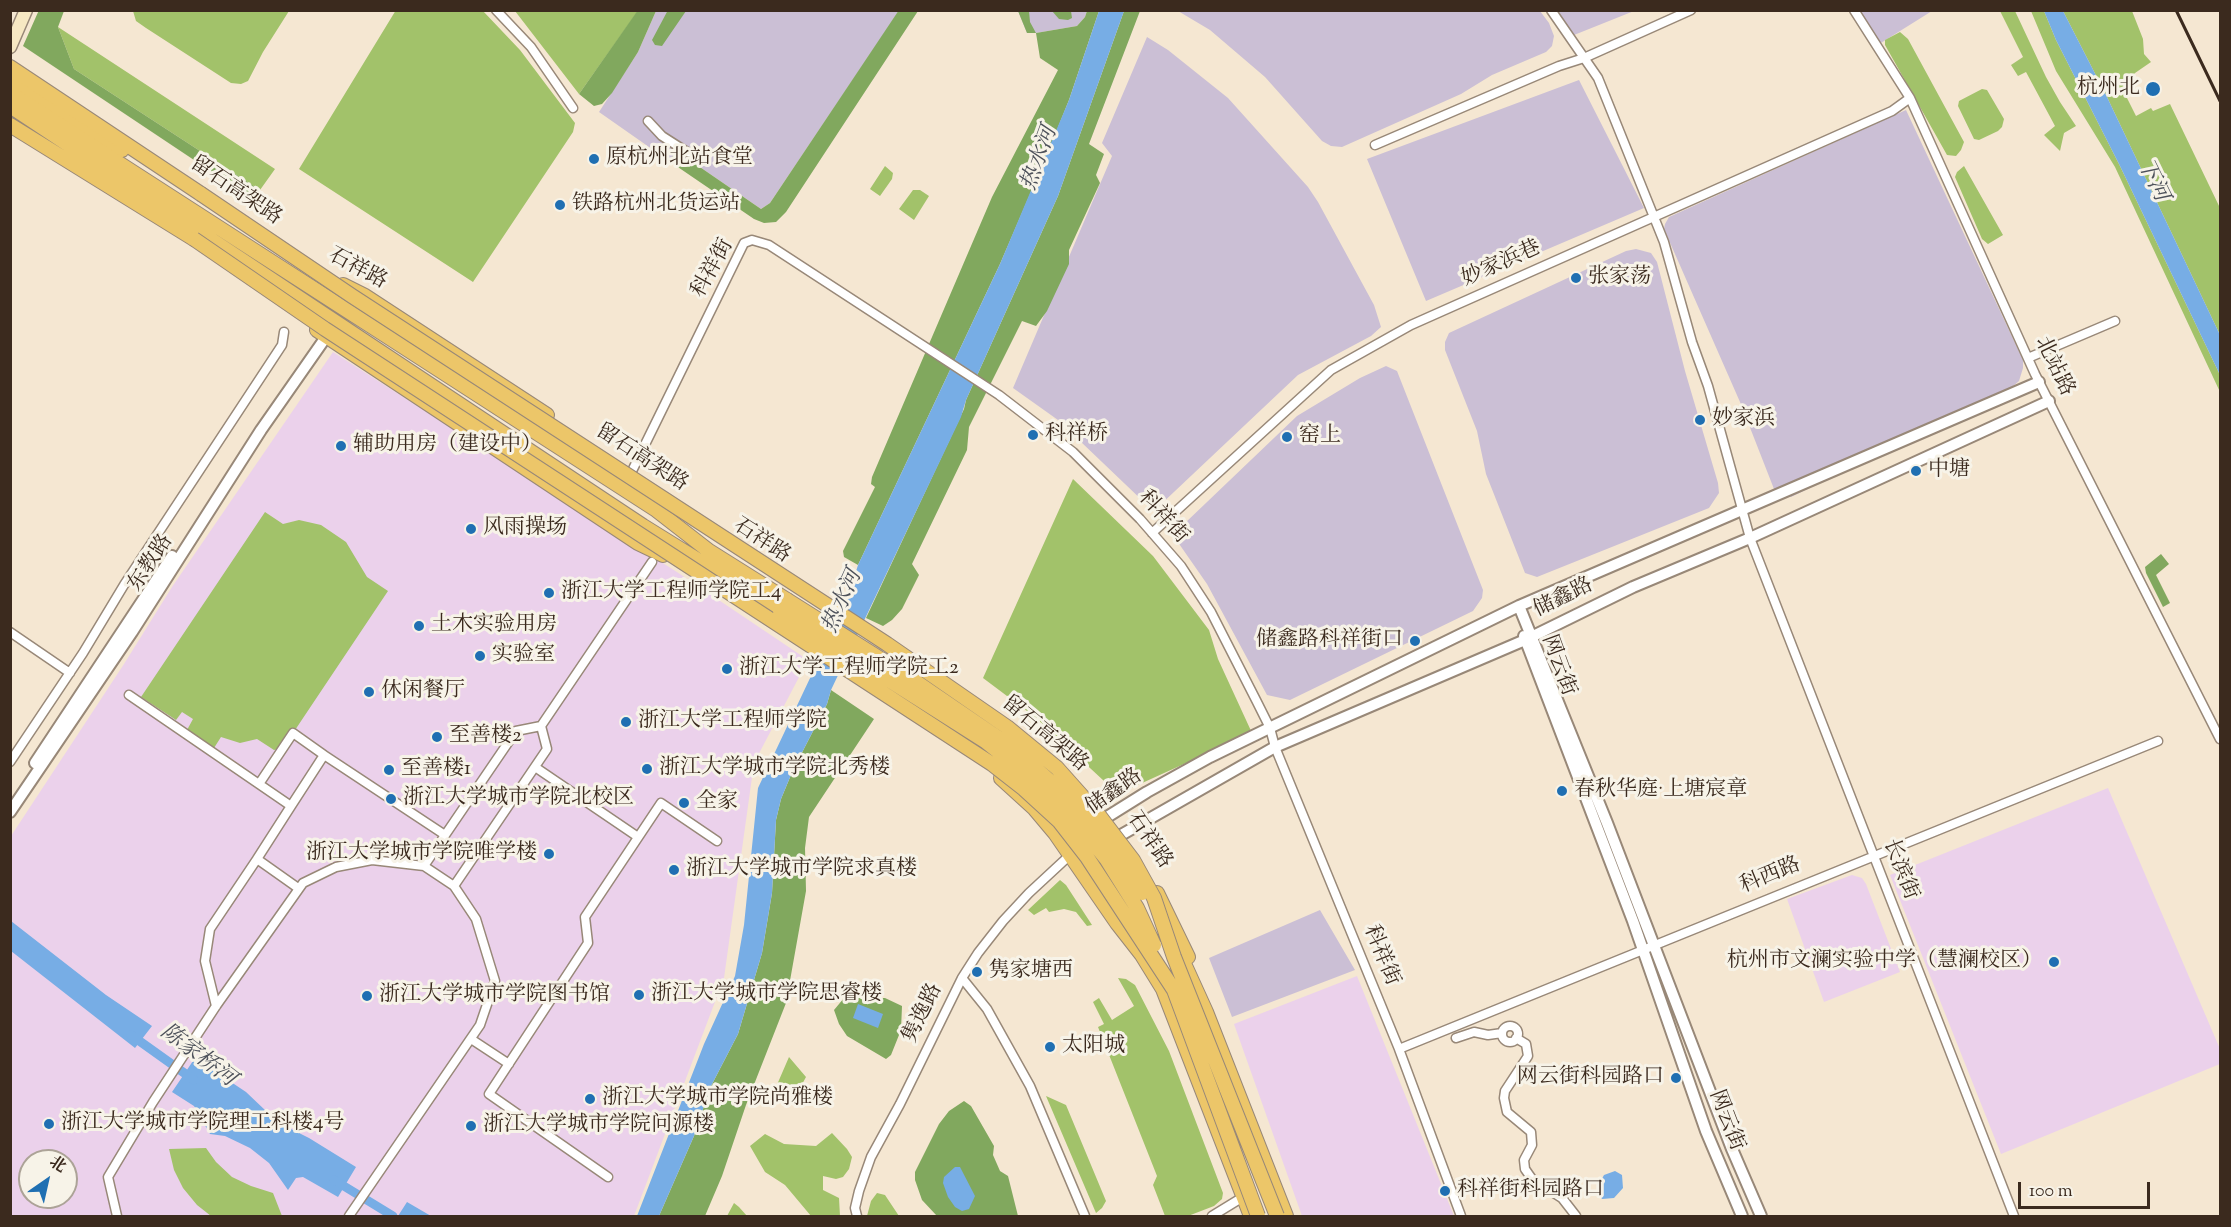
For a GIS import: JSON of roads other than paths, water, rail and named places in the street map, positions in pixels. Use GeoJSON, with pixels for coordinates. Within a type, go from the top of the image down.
{"type":"FeatureCollection","features":[{"type":"Feature","properties":{"kind":"main road"},"geometry":{"type":"LineString","coordinates":[[10,46],[26,10]]}},
{"type":"Feature","properties":{"kind":"main road","name":"留石高架路"},"geometry":{"type":"LineString","coordinates":[[10,67],[352,296],[887,644],[1007,727],[1057,768],[1098,814],[1133,860],[1154,898],[1174,957],[1277,1216]]}},
{"type":"Feature","properties":{"kind":"main road","name":"石祥路"},"geometry":{"type":"LineString","coordinates":[[10,78],[299,264],[365,296],[494,380],[669,496],[709,534],[1012,725],[1064,767],[1140,859],[1199,981],[1288,1216]]}},
{"type":"Feature","properties":{"kind":"main road","name":"留石高架路"},"geometry":{"type":"LineString","coordinates":[[10,93],[209,229],[339,326],[643,526],[784,606],[971,719],[1010,747],[1084,811],[1114,851],[1143,896],[1174,957]]}},
{"type":"Feature","properties":{"kind":"main road","name":"留石高架路"},"geometry":{"type":"LineString","coordinates":[[10,106],[209,229],[319,293],[655,509],[784,606],[985,741],[1029,776],[1075,820],[1107,860],[1137,908],[1174,990],[1258,1216]]}},
{"type":"Feature","properties":{"kind":"main road"},"geometry":{"type":"LineString","coordinates":[[10,126],[638,543],[698,571],[944,729],[994,772],[1034,808],[1142,955],[1163,989],[1251,1216]]}},
{"type":"Feature","properties":{"kind":"main road","name":"留石高架路"},"geometry":{"type":"LineString","coordinates":[[10,126],[194,239],[325,329],[992,764],[1024,789],[1066,830],[1117,900],[1174,990]]}},
{"type":"Feature","properties":{"kind":"main road"},"geometry":{"type":"LineString","coordinates":[[319,293],[352,308],[429,356],[494,380]]}},
{"type":"Feature","properties":{"kind":"main road"},"geometry":{"type":"LineString","coordinates":[[339,326],[482,441]]}},
{"type":"Feature","properties":{"kind":"main road"},"geometry":{"type":"LineString","coordinates":[[549,416],[655,509]]}},
{"type":"Feature","properties":{"kind":"main road"},"geometry":{"type":"LineString","coordinates":[[524,468],[558,478],[595,501],[643,526]]}},
{"type":"Feature","properties":{"kind":"main road"},"geometry":{"type":"LineString","coordinates":[[1154,898],[1206,1012],[1288,1216]]}},
{"type":"Feature","properties":{"kind":"street"},"geometry":{"type":"LineString","coordinates":[[496,10],[531,47],[573,108]]}},
{"type":"Feature","properties":{"kind":"street","name":"长滨街"},"geometry":{"type":"LineString","coordinates":[[1551,10],[1598,78],[1664,242],[1692,342],[1708,386],[1750,538],[2014,1216]]}},
{"type":"Feature","properties":{"kind":"street"},"geometry":{"type":"LineString","coordinates":[[1376,145],[1559,66],[1584,58],[1691,10]]}},
{"type":"Feature","properties":{"kind":"street","name":"北站路"},"geometry":{"type":"LineString","coordinates":[[1854,10],[1910,98],[2039,382],[2220,739]]}},
{"type":"Feature","properties":{"kind":"street","name":"妙家浜巷"},"geometry":{"type":"LineString","coordinates":[[1152,533],[1331,370],[1411,326],[1892,111],[1910,98]]}},
{"type":"Feature","properties":{"kind":"street"},"geometry":{"type":"LineString","coordinates":[[648,121],[662,136],[687,152],[702,156]]}},
{"type":"Feature","properties":{"kind":"street","name":"科祥街"},"geometry":{"type":"LineString","coordinates":[[632,471],[744,243],[752,240],[769,244],[999,395],[1073,453],[1152,533],[1181,566],[1211,612],[1270,728],[1275,747],[1399,1049],[1461,1216]]}},
{"type":"Feature","properties":{"kind":"street"},"geometry":{"type":"LineString","coordinates":[[2028,358],[2115,321]]}},
{"type":"Feature","properties":{"kind":"street"},"geometry":{"type":"LineString","coordinates":[[10,762],[282,345],[284,332]]}},
{"type":"Feature","properties":{"kind":"street","name":"东教路"},"geometry":{"type":"LineString","coordinates":[[10,800],[256,427],[324,336]]}},
{"type":"Feature","properties":{"kind":"street","name":"东教路"},"geometry":{"type":"LineString","coordinates":[[10,812],[132,632],[324,336]]}},
{"type":"Feature","properties":{"kind":"street","name":"储鑫路"},"geometry":{"type":"LineString","coordinates":[[1070,855],[1107,817],[1200,763],[1519,606],[2039,382]]}},
{"type":"Feature","properties":{"kind":"street","name":"储鑫路"},"geometry":{"type":"LineString","coordinates":[[1070,855],[1121,835],[1275,747],[1529,638],[1633,587],[1750,538],[2049,401]]}},
{"type":"Feature","properties":{"kind":"street"},"geometry":{"type":"LineString","coordinates":[[424,866],[516,731],[541,726],[652,562]]}},
{"type":"Feature","properties":{"kind":"street","name":"网云街"},"geometry":{"type":"LineString","coordinates":[[1519,606],[1529,638],[1648,946],[1761,1216]]}},
{"type":"Feature","properties":{"kind":"street"},"geometry":{"type":"LineString","coordinates":[[10,632],[70,673]]}},
{"type":"Feature","properties":{"kind":"street"},"geometry":{"type":"LineString","coordinates":[[129,695],[291,806]]}},
{"type":"Feature","properties":{"kind":"street"},"geometry":{"type":"LineString","coordinates":[[454,886],[547,749],[541,726]]}},
{"type":"Feature","properties":{"kind":"street"},"geometry":{"type":"LineString","coordinates":[[259,784],[293,733],[445,835]]}},
{"type":"Feature","properties":{"kind":"street","name":"科西路"},"geometry":{"type":"LineString","coordinates":[[1399,1049],[1648,946],[2158,741]]}},
{"type":"Feature","properties":{"kind":"street"},"geometry":{"type":"LineString","coordinates":[[216,1006],[205,961],[210,929],[324,755]]}},
{"type":"Feature","properties":{"kind":"street"},"geometry":{"type":"LineString","coordinates":[[535,767],[638,837]]}},
{"type":"Feature","properties":{"kind":"street"},"geometry":{"type":"LineString","coordinates":[[608,1177],[489,1094],[588,943],[585,917],[661,803],[717,842]]}},
{"type":"Feature","properties":{"kind":"street","name":"隽逸路"},"geometry":{"type":"LineString","coordinates":[[857,1216],[855,1208],[871,1156],[978,952],[1029,893],[1070,855]]}},
{"type":"Feature","properties":{"kind":"street"},"geometry":{"type":"LineString","coordinates":[[257,859],[298,888]]}},
{"type":"Feature","properties":{"kind":"street"},"geometry":{"type":"LineString","coordinates":[[117,1216],[108,1178],[153,1101],[298,888],[303,883],[344,864],[372,860],[424,866],[454,886],[476,919],[495,981],[480,1025],[349,1216]]}},
{"type":"Feature","properties":{"kind":"street","name":"网云街"},"geometry":{"type":"LineString","coordinates":[[1648,946],[1706,1131],[1742,1216]]}},
{"type":"Feature","properties":{"kind":"street"},"geometry":{"type":"LineString","coordinates":[[963,978],[987,1009],[1030,1086],[1085,1216]]}},
{"type":"Feature","properties":{"kind":"street"},"geometry":{"type":"LineString","coordinates":[[1456,1038],[1474,1032],[1488,1035],[1502,1033],[1504,1028],[1512,1026],[1518,1032],[1516,1038],[1526,1044],[1528,1056],[1505,1091],[1507,1112],[1531,1132],[1532,1145],[1524,1160],[1525,1169],[1532,1179],[1562,1198],[1576,1216]]}},
{"type":"Feature","properties":{"kind":"street"},"geometry":{"type":"LineString","coordinates":[[471,1039],[509,1064]]}},
{"type":"Feature","properties":{"kind":"street"},"geometry":{"type":"LineString","coordinates":[[1212,1216],[1243,1197]]}},
{"type":"Feature","properties":{"kind":"water"},"geometry":{"type":"Polygon","coordinates":[[[1099,11],[1124,11],[1058,196],[966,400],[961,417],[781,799],[776,820],[772,893],[762,953],[738,1034],[710,1088],[694,1136],[659,1216],[637,1216],[704,1044],[735,976],[744,925],[758,788],[847,600],[858,565],[1000,264],[1069,100],[1099,11]]]}},
{"type":"Feature","properties":{"kind":"water"},"geometry":{"type":"Polygon","coordinates":[[[2044,11],[2063,11],[2107,97],[2220,335],[2220,375],[2120,166],[2056,40],[2044,11]]]}},
{"type":"Feature","properties":{"kind":"water"},"geometry":{"type":"Polygon","coordinates":[[[11,921],[106,995],[152,1026],[135,1048],[11,951],[11,921]]]}},
{"type":"Feature","properties":{"kind":"water"},"geometry":{"type":"Polygon","coordinates":[[[858,1004],[883,1014],[878,1028],[853,1018],[858,1004]]]}},
{"type":"Feature","properties":{"kind":"water"},"geometry":{"type":"Polygon","coordinates":[[[195,1058],[246,1092],[285,1126],[356,1167],[338,1197],[303,1177],[296,1178],[288,1190],[269,1163],[250,1148],[225,1136],[210,1134],[194,1106],[172,1092],[195,1058]]]}},
{"type":"Feature","properties":{"kind":"water"},"geometry":{"type":"Polygon","coordinates":[[[955,1167],[960,1167],[975,1196],[969,1209],[962,1211],[955,1207],[948,1197],[943,1183],[944,1177],[955,1167]]]}},
{"type":"Feature","properties":{"kind":"water"},"geometry":{"type":"Polygon","coordinates":[[[1615,1171],[1622,1175],[1623,1188],[1614,1198],[1602,1199],[1598,1192],[1599,1184],[1604,1175],[1615,1171]]]}},
{"type":"Feature","properties":{"kind":"water"},"geometry":{"type":"Polygon","coordinates":[[[407,1202],[431,1216],[398,1216],[407,1202]]]}},
{"type":"Feature","properties":{"kind":"waterway","name":"陈家桥河"},"geometry":{"type":"LineString","coordinates":[[131,1035],[194,1080]]}},
{"type":"Feature","properties":{"kind":"waterway","name":"陈家桥河"},"geometry":{"type":"LineString","coordinates":[[334,1180],[393,1216]]}},
{"type":"Feature","properties":{"kind":"railway"},"geometry":{"type":"LineString","coordinates":[[2176,10],[2220,101]]}},
{"type":"Feature","properties":{"kind":"place","name":"杭州北"},"geometry":{"type":"Point","coordinates":[2153,89]}},
{"type":"Feature","properties":{"kind":"place","name":"原杭州北站食堂"},"geometry":{"type":"Point","coordinates":[594,159]}},
{"type":"Feature","properties":{"kind":"place","name":"铁路杭州北货运站"},"geometry":{"type":"Point","coordinates":[560,205]}},
{"type":"Feature","properties":{"kind":"place","name":"张家荡"},"geometry":{"type":"Point","coordinates":[1576,278]}},
{"type":"Feature","properties":{"kind":"place","name":"妙家浜"},"geometry":{"type":"Point","coordinates":[1700,420]}},
{"type":"Feature","properties":{"kind":"place","name":"科祥桥"},"geometry":{"type":"Point","coordinates":[1033,435]}},
{"type":"Feature","properties":{"kind":"place","name":"窑上"},"geometry":{"type":"Point","coordinates":[1287,437]}},
{"type":"Feature","properties":{"kind":"place","name":"辅助用房（建设中）"},"geometry":{"type":"Point","coordinates":[341,446]}},
{"type":"Feature","properties":{"kind":"place","name":"中塘"},"geometry":{"type":"Point","coordinates":[1916,471]}},
{"type":"Feature","properties":{"kind":"place","name":"风雨操场"},"geometry":{"type":"Point","coordinates":[471,529]}},
{"type":"Feature","properties":{"kind":"place","name":"浙江大学工程师学院工4"},"geometry":{"type":"Point","coordinates":[549,593]}},
{"type":"Feature","properties":{"kind":"place","name":"土木实验用房"},"geometry":{"type":"Point","coordinates":[419,626]}},
{"type":"Feature","properties":{"kind":"place","name":"储鑫路科祥街口"},"geometry":{"type":"Point","coordinates":[1415,641]}},
{"type":"Feature","properties":{"kind":"place","name":"实验室"},"geometry":{"type":"Point","coordinates":[480,656]}},
{"type":"Feature","properties":{"kind":"place","name":"浙江大学工程师学院工2"},"geometry":{"type":"Point","coordinates":[727,669]}},
{"type":"Feature","properties":{"kind":"place","name":"休闲餐厅"},"geometry":{"type":"Point","coordinates":[369,692]}},
{"type":"Feature","properties":{"kind":"place","name":"浙江大学工程师学院"},"geometry":{"type":"Point","coordinates":[626,722]}},
{"type":"Feature","properties":{"kind":"place","name":"至善楼2"},"geometry":{"type":"Point","coordinates":[437,737]}},
{"type":"Feature","properties":{"kind":"place","name":"浙江大学城市学院北秀楼"},"geometry":{"type":"Point","coordinates":[647,769]}},
{"type":"Feature","properties":{"kind":"place","name":"至善楼1"},"geometry":{"type":"Point","coordinates":[389,770]}},
{"type":"Feature","properties":{"kind":"place","name":"春秋华庭·上塘宸章"},"geometry":{"type":"Point","coordinates":[1562,791]}},
{"type":"Feature","properties":{"kind":"place","name":"浙江大学城市学院北校区"},"geometry":{"type":"Point","coordinates":[391,799]}},
{"type":"Feature","properties":{"kind":"place","name":"全家"},"geometry":{"type":"Point","coordinates":[684,803]}},
{"type":"Feature","properties":{"kind":"place","name":"浙江大学城市学院唯学楼"},"geometry":{"type":"Point","coordinates":[549,854]}},
{"type":"Feature","properties":{"kind":"place","name":"浙江大学城市学院求真楼"},"geometry":{"type":"Point","coordinates":[674,870]}},
{"type":"Feature","properties":{"kind":"place","name":"杭州市文澜实验中学（慧澜校区）"},"geometry":{"type":"Point","coordinates":[2054,962]}},
{"type":"Feature","properties":{"kind":"place","name":"隽家塘西"},"geometry":{"type":"Point","coordinates":[977,972]}},
{"type":"Feature","properties":{"kind":"place","name":"浙江大学城市学院思睿楼"},"geometry":{"type":"Point","coordinates":[639,995]}},
{"type":"Feature","properties":{"kind":"place","name":"浙江大学城市学院图书馆"},"geometry":{"type":"Point","coordinates":[367,996]}},
{"type":"Feature","properties":{"kind":"place","name":"太阳城"},"geometry":{"type":"Point","coordinates":[1050,1047]}},
{"type":"Feature","properties":{"kind":"place","name":"网云街科园路口"},"geometry":{"type":"Point","coordinates":[1676,1078]}},
{"type":"Feature","properties":{"kind":"place","name":"浙江大学城市学院尚雅楼"},"geometry":{"type":"Point","coordinates":[590,1099]}},
{"type":"Feature","properties":{"kind":"place","name":"浙江大学城市学院理工科楼4号"},"geometry":{"type":"Point","coordinates":[49,1124]}},
{"type":"Feature","properties":{"kind":"place","name":"浙江大学城市学院问源楼"},"geometry":{"type":"Point","coordinates":[471,1126]}},
{"type":"Feature","properties":{"kind":"place","name":"科祥街科园路口"},"geometry":{"type":"Point","coordinates":[1445,1191]}},
{"type":"Feature","properties":{"kind":"water label","name":"热水河"},"geometry":{"type":"Point","coordinates":[1041,159]}},
{"type":"Feature","properties":{"kind":"water label","name":"下河"},"geometry":{"type":"Point","coordinates":[2151,181]}},
{"type":"Feature","properties":{"kind":"water label","name":"热水河"},"geometry":{"type":"Point","coordinates":[844,602]}}]}
